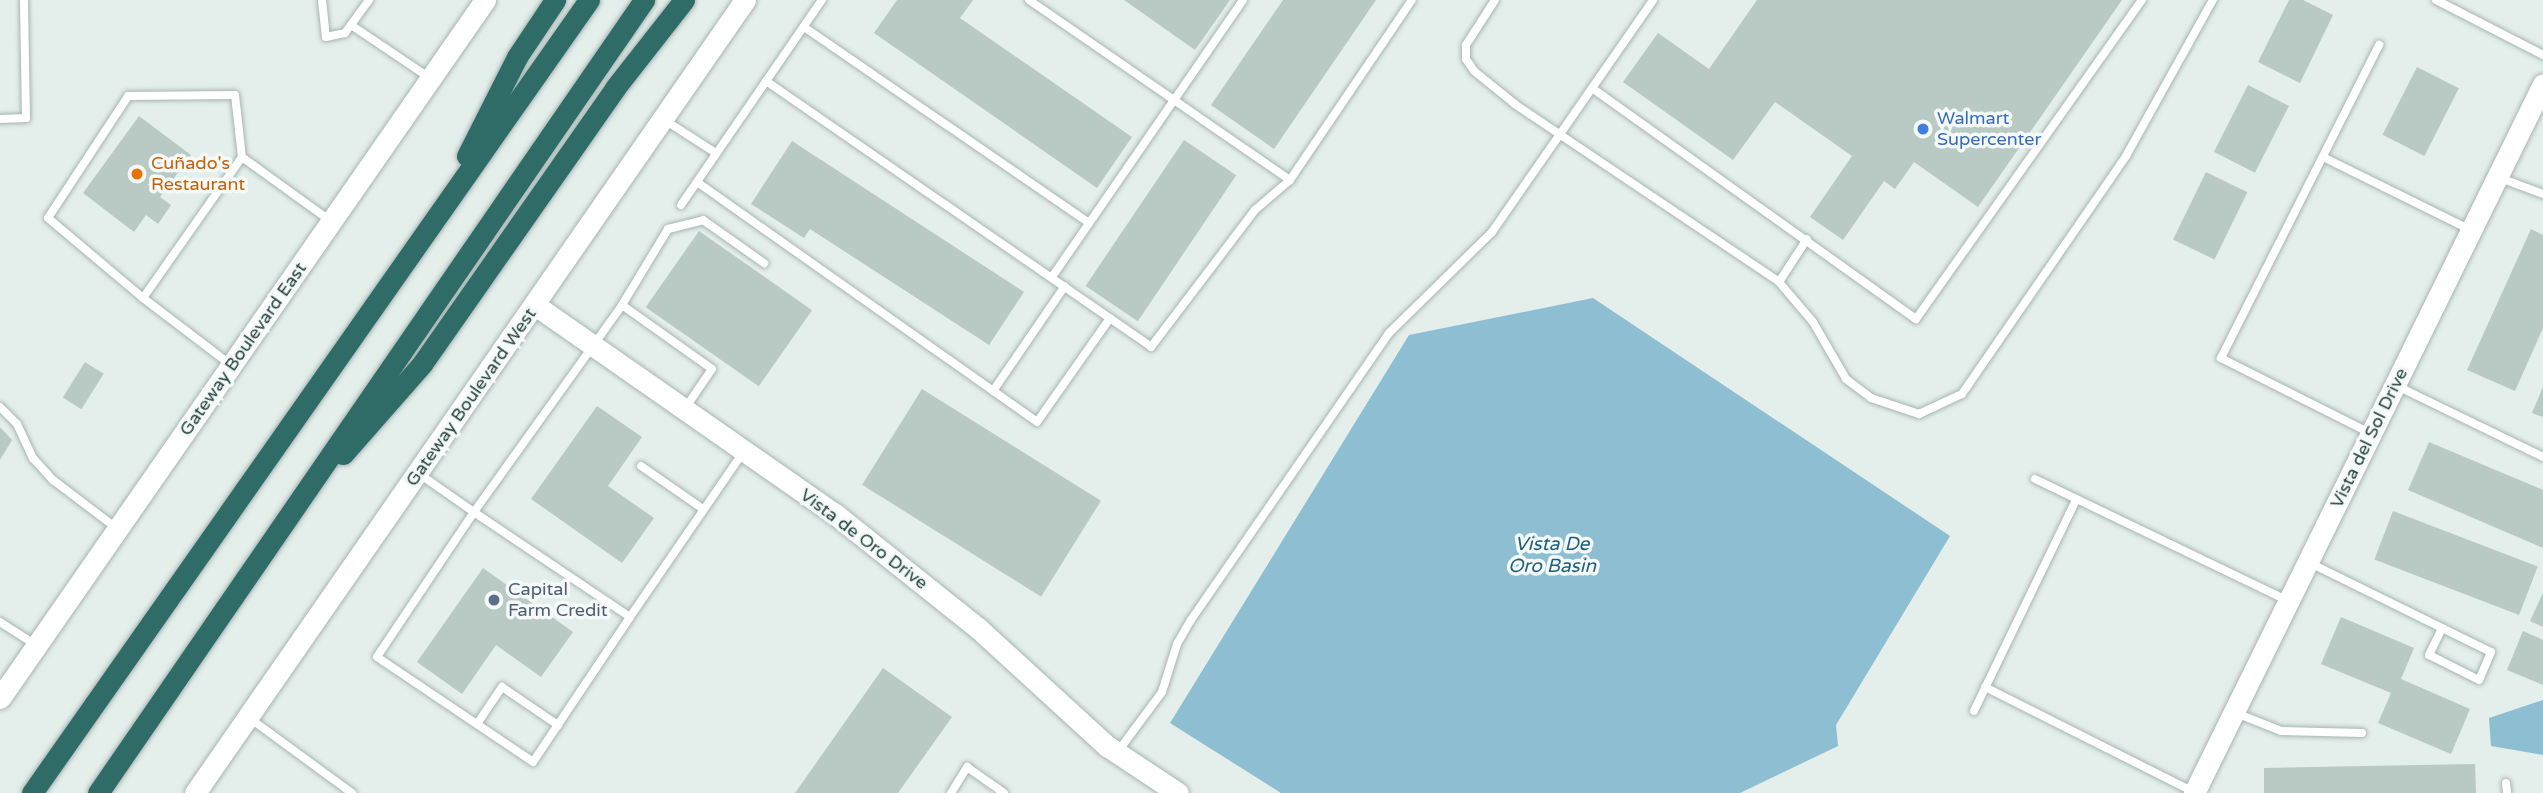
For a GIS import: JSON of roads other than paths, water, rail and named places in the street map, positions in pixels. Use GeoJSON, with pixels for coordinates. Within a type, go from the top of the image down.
{"type":"FeatureCollection","features":[{"type":"Feature","properties":{"kind":"highway"},"geometry":{"type":"LineString","coordinates":[[435,221],[517,57],[555,0]]}},
{"type":"Feature","properties":{"kind":"highway"},"geometry":{"type":"LineString","coordinates":[[32,793],[589,0]]}},
{"type":"Feature","properties":{"kind":"highway"},"geometry":{"type":"LineString","coordinates":[[98,793],[294,511],[377,381],[644,0]]}},
{"type":"Feature","properties":{"kind":"highway"},"geometry":{"type":"LineString","coordinates":[[294,511],[422,364],[615,88],[684,0]]}},
{"type":"Feature","properties":{"kind":"main road","name":"Gateway Boulevard East"},"geometry":{"type":"LineString","coordinates":[[0,698],[485,0]]}},
{"type":"Feature","properties":{"kind":"main road","name":"Gateway Boulevard West"},"geometry":{"type":"LineString","coordinates":[[195,793],[746,0]]}},
{"type":"Feature","properties":{"kind":"main road","name":"Vista del Sol Drive"},"geometry":{"type":"LineString","coordinates":[[2194,793],[2543,84]]}},
{"type":"Feature","properties":{"kind":"main road","name":"Vista de Oro Drive"},"geometry":{"type":"LineString","coordinates":[[535,305],[835,514],[978,628],[1117,753],[1178,793]]}},
{"type":"Feature","properties":{"kind":"lane"},"geometry":{"type":"LineString","coordinates":[[0,119],[26,118],[24,0]]}},
{"type":"Feature","properties":{"kind":"lane"},"geometry":{"type":"LineString","coordinates":[[322,0],[326,37],[345,33],[369,0]]}},
{"type":"Feature","properties":{"kind":"lane"},"geometry":{"type":"LineString","coordinates":[[681,205],[822,0]]}},
{"type":"Feature","properties":{"kind":"lane"},"geometry":{"type":"LineString","coordinates":[[1029,0],[1290,180]]}},
{"type":"Feature","properties":{"kind":"lane"},"geometry":{"type":"LineString","coordinates":[[1052,277],[1243,0]]}},
{"type":"Feature","properties":{"kind":"lane"},"geometry":{"type":"LineString","coordinates":[[766,81],[1151,347],[1255,210],[1290,180],[1412,0]]}},
{"type":"Feature","properties":{"kind":"lane"},"geometry":{"type":"LineString","coordinates":[[1494,0],[1470,37],[1465,59],[1516,105],[1779,282],[1813,322],[1846,379],[1871,398],[1919,414],[1962,394],[2126,156],[2213,0]]}},
{"type":"Feature","properties":{"kind":"lane"},"geometry":{"type":"LineString","coordinates":[[1117,753],[1162,692],[1177,644],[1191,620],[1389,333],[1492,233],[1653,0]]}},
{"type":"Feature","properties":{"kind":"lane"},"geometry":{"type":"LineString","coordinates":[[1592,88],[1916,319],[2142,0]]}},
{"type":"Feature","properties":{"kind":"lane"},"geometry":{"type":"LineString","coordinates":[[2436,0],[2543,55]]}},
{"type":"Feature","properties":{"kind":"lane"},"geometry":{"type":"LineString","coordinates":[[351,25],[431,78]]}},
{"type":"Feature","properties":{"kind":"lane"},"geometry":{"type":"LineString","coordinates":[[804,27],[1089,223]]}},
{"type":"Feature","properties":{"kind":"lane"},"geometry":{"type":"LineString","coordinates":[[2371,434],[2221,358],[2379,45]]}},
{"type":"Feature","properties":{"kind":"lane"},"geometry":{"type":"LineString","coordinates":[[143,299],[242,157],[235,95],[128,96],[48,218],[143,299],[231,365]]}},
{"type":"Feature","properties":{"kind":"lane"},"geometry":{"type":"LineString","coordinates":[[663,119],[716,153]]}},
{"type":"Feature","properties":{"kind":"lane"},"geometry":{"type":"LineString","coordinates":[[242,157],[331,222]]}},
{"type":"Feature","properties":{"kind":"lane"},"geometry":{"type":"LineString","coordinates":[[2323,157],[2471,230]]}},
{"type":"Feature","properties":{"kind":"lane"},"geometry":{"type":"LineString","coordinates":[[2497,177],[2543,194]]}},
{"type":"Feature","properties":{"kind":"lane"},"geometry":{"type":"LineString","coordinates":[[697,181],[1037,422],[1110,318]]}},
{"type":"Feature","properties":{"kind":"lane"},"geometry":{"type":"LineString","coordinates":[[744,451],[533,762],[377,657],[590,344],[622,305],[668,229],[703,220],[764,263]]}},
{"type":"Feature","properties":{"kind":"lane"},"geometry":{"type":"LineString","coordinates":[[1779,282],[1807,239]]}},
{"type":"Feature","properties":{"kind":"lane"},"geometry":{"type":"LineString","coordinates":[[993,391],[1065,286]]}},
{"type":"Feature","properties":{"kind":"lane"},"geometry":{"type":"LineString","coordinates":[[622,305],[712,369],[684,410]]}},
{"type":"Feature","properties":{"kind":"lane"},"geometry":{"type":"LineString","coordinates":[[2395,385],[2543,457]]}},
{"type":"Feature","properties":{"kind":"lane"},"geometry":{"type":"LineString","coordinates":[[0,407],[17,424],[33,458],[53,480],[118,529]]}},
{"type":"Feature","properties":{"kind":"lane"},"geometry":{"type":"LineString","coordinates":[[640,467],[703,509]]}},
{"type":"Feature","properties":{"kind":"lane"},"geometry":{"type":"LineString","coordinates":[[418,473],[630,617]]}},
{"type":"Feature","properties":{"kind":"lane"},"geometry":{"type":"LineString","coordinates":[[2035,480],[2288,601]]}},
{"type":"Feature","properties":{"kind":"lane"},"geometry":{"type":"LineString","coordinates":[[1974,711],[2076,500]]}},
{"type":"Feature","properties":{"kind":"lane"},"geometry":{"type":"LineString","coordinates":[[2308,562],[2491,652],[2479,680],[2428,655],[2442,628]]}},
{"type":"Feature","properties":{"kind":"lane"},"geometry":{"type":"LineString","coordinates":[[0,622],[36,645]]}},
{"type":"Feature","properties":{"kind":"lane"},"geometry":{"type":"LineString","coordinates":[[477,724],[502,687],[558,725]]}},
{"type":"Feature","properties":{"kind":"lane"},"geometry":{"type":"LineString","coordinates":[[1985,687],[2194,793]]}},
{"type":"Feature","properties":{"kind":"lane"},"geometry":{"type":"LineString","coordinates":[[2234,712],[2281,731],[2362,733]]}},
{"type":"Feature","properties":{"kind":"lane"},"geometry":{"type":"LineString","coordinates":[[248,717],[352,793]]}},
{"type":"Feature","properties":{"kind":"lane"},"geometry":{"type":"LineString","coordinates":[[951,793],[967,767],[1004,793]]}},
{"type":"Feature","properties":{"kind":"lane"},"geometry":{"type":"LineString","coordinates":[[2506,783],[2507,793]]}},
{"type":"Feature","properties":{"kind":"water","name":"Vista De Oro Basin"},"geometry":{"type":"Polygon","coordinates":[[[1593,298],[1950,536],[1836,725],[1838,746],[1740,793],[1281,793],[1170,723],[1409,335],[1593,298]]]}},
{"type":"Feature","properties":{"kind":"water"},"geometry":{"type":"Polygon","coordinates":[[[2543,700],[2543,755],[2491,746],[2489,718],[2543,700]]]}},
{"type":"Feature","properties":{"kind":"place","name":"Walmart Supercenter"},"geometry":{"type":"Point","coordinates":[1923,129]}},
{"type":"Feature","properties":{"kind":"place","name":"Cuñado's Restaurant"},"geometry":{"type":"Point","coordinates":[137,174]}},
{"type":"Feature","properties":{"kind":"place","name":"Capital Farm Credit"},"geometry":{"type":"Point","coordinates":[494,600]}}]}
